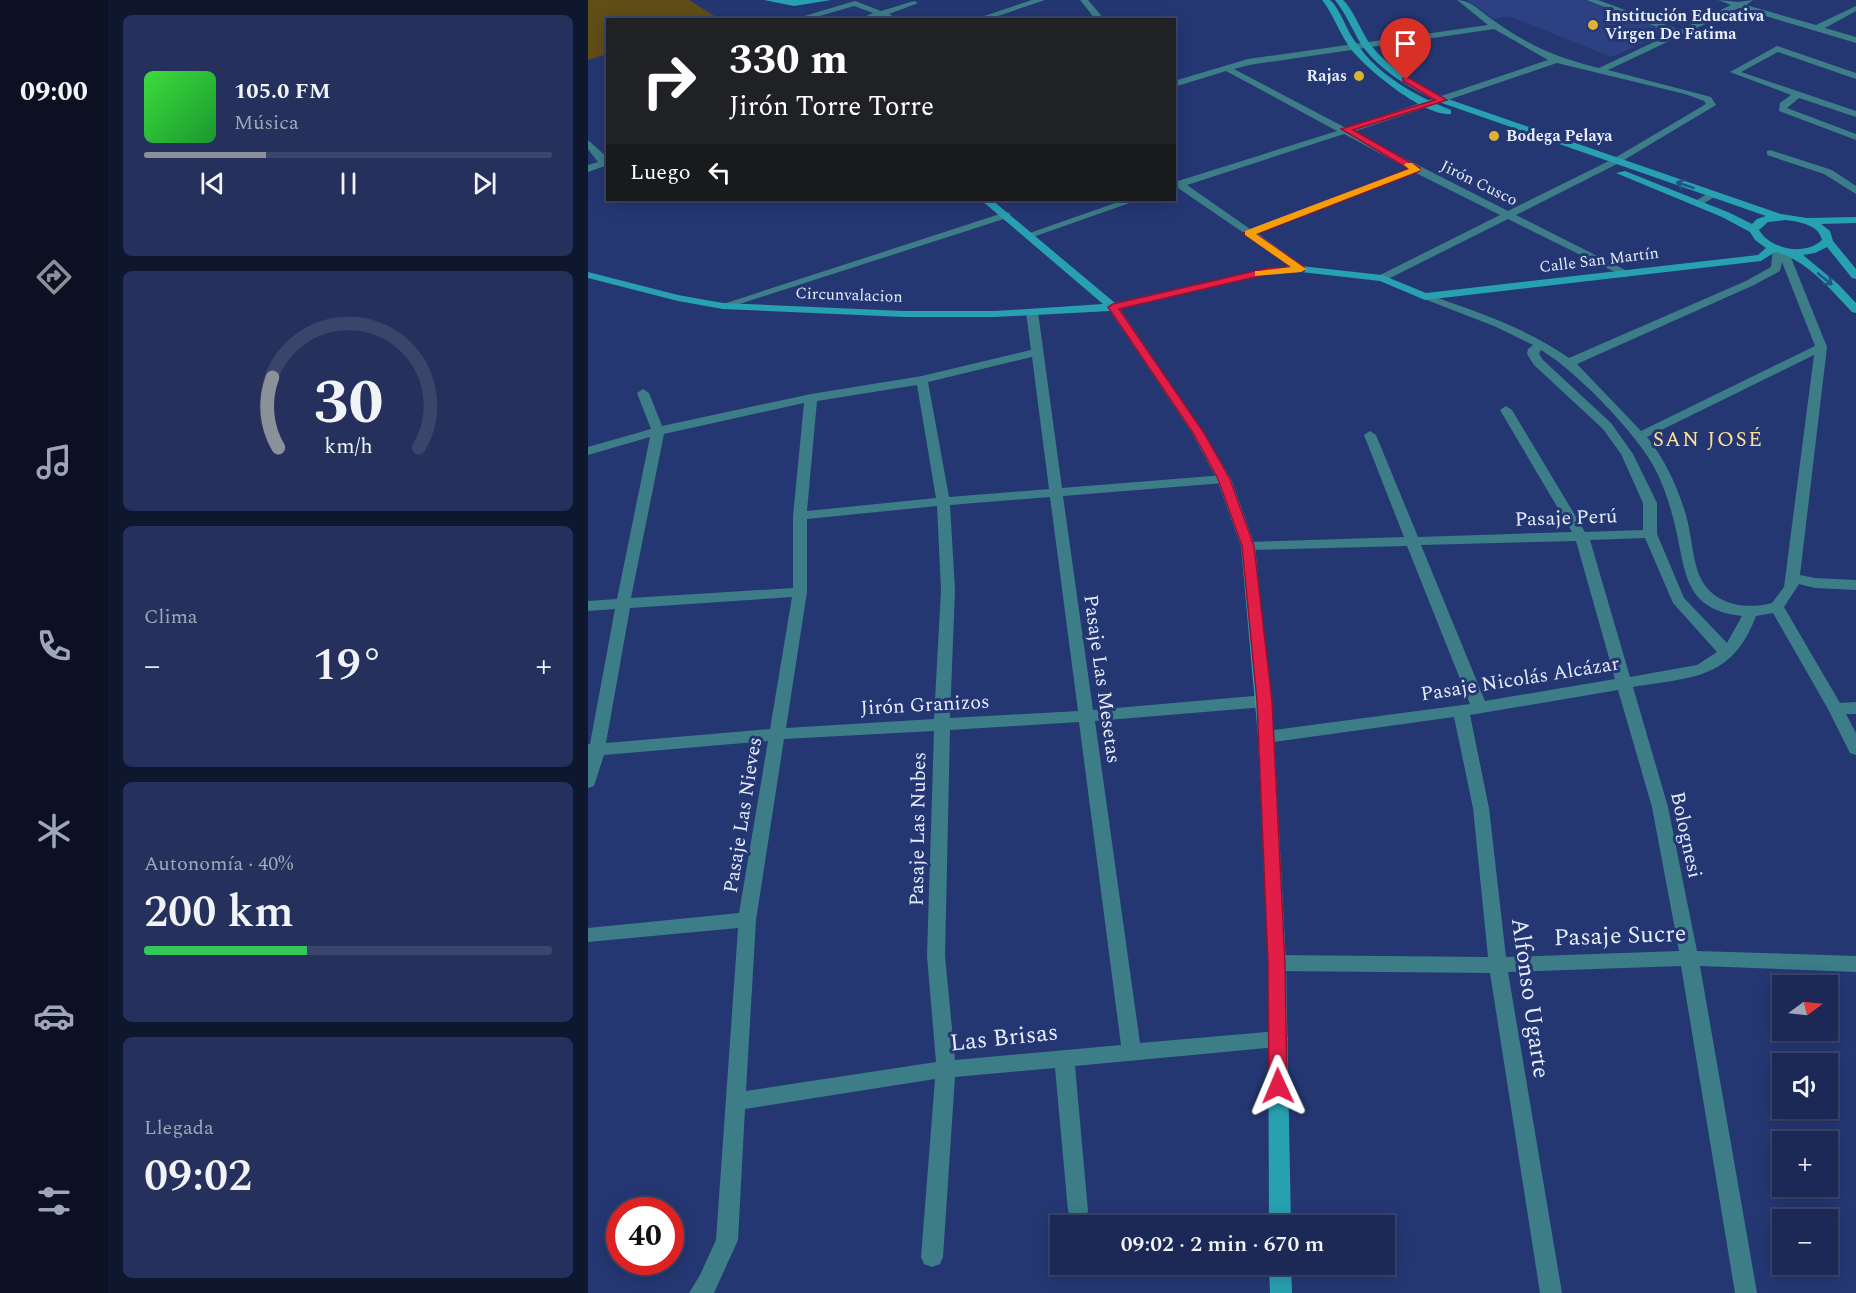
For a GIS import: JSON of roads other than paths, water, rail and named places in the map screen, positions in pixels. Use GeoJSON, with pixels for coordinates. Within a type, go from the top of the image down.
{"type":"FeatureCollection","features":[{"type":"Feature","properties":{"kind":"street"},"geometry":{"type":"LineString","coordinates":[[768,0],[794,4],[826,0]]}},
{"type":"Feature","properties":{"kind":"street"},"geometry":{"type":"LineString","coordinates":[[988,18],[1041,0]]}},
{"type":"Feature","properties":{"kind":"street"},"geometry":{"type":"LineString","coordinates":[[1084,0],[1099,18]]}},
{"type":"Feature","properties":{"kind":"street"},"geometry":{"type":"LineString","coordinates":[[1326,0],[1335,9],[1353,46],[1376,71],[1426,104],[1605,167],[1726,214],[1754,230],[1760,239],[1781,249],[1834,286],[1856,310]]}},
{"type":"Feature","properties":{"kind":"street"},"geometry":{"type":"LineString","coordinates":[[1339,0],[1347,8],[1366,44],[1390,69],[1442,100],[1780,217],[1806,221],[1856,222]]}},
{"type":"Feature","properties":{"kind":"street"},"geometry":{"type":"LineString","coordinates":[[1382,278],[1605,167],[1711,105],[1708,99],[1688,92],[1556,60],[1528,48],[1461,0]]}},
{"type":"Feature","properties":{"kind":"street"},"geometry":{"type":"LineString","coordinates":[[1590,0],[1681,33]]}},
{"type":"Feature","properties":{"kind":"street"},"geometry":{"type":"LineString","coordinates":[[1722,0],[1856,39]]}},
{"type":"Feature","properties":{"kind":"street"},"geometry":{"type":"LineString","coordinates":[[1601,70],[1749,0]]}},
{"type":"Feature","properties":{"kind":"street"},"geometry":{"type":"LineString","coordinates":[[799,18],[850,3],[861,4],[891,18]]}},
{"type":"Feature","properties":{"kind":"street"},"geometry":{"type":"LineString","coordinates":[[868,18],[914,3]]}},
{"type":"Feature","properties":{"kind":"street"},"geometry":{"type":"LineString","coordinates":[[1818,28],[1856,9]]}},
{"type":"Feature","properties":{"kind":"street"},"geometry":{"type":"LineString","coordinates":[[1176,83],[1226,68],[1286,55],[1495,26]]}},
{"type":"Feature","properties":{"kind":"street"},"geometry":{"type":"LineString","coordinates":[[1856,76],[1778,49],[1734,72],[1856,114]]}},
{"type":"Feature","properties":{"kind":"street"},"geometry":{"type":"LineString","coordinates":[[1177,185],[1345,129],[1442,100],[1556,60]]}},
{"type":"Feature","properties":{"kind":"street","name":"Jirón Cusco"},"geometry":{"type":"LineString","coordinates":[[1226,68],[1345,129],[1417,170],[1510,214],[1625,273]]}},
{"type":"Feature","properties":{"kind":"street"},"geometry":{"type":"LineString","coordinates":[[1798,94],[1783,105],[1782,109],[1856,137]]}},
{"type":"Feature","properties":{"kind":"street"},"geometry":{"type":"LineString","coordinates":[[588,143],[605,162],[588,169]]}},
{"type":"Feature","properties":{"kind":"street"},"geometry":{"type":"LineString","coordinates":[[1770,153],[1828,172],[1856,191]]}},
{"type":"Feature","properties":{"kind":"street"},"geometry":{"type":"LineString","coordinates":[[1248,233],[1417,170]]}},
{"type":"Feature","properties":{"kind":"street"},"geometry":{"type":"LineString","coordinates":[[1177,185],[1301,269]]}},
{"type":"Feature","properties":{"kind":"street"},"geometry":{"type":"LineString","coordinates":[[1697,203],[1712,194]]}},
{"type":"Feature","properties":{"kind":"street"},"geometry":{"type":"LineString","coordinates":[[987,201],[1113,307],[1198,433],[1224,479],[1248,546],[1264,701],[1277,963],[1280,1215]]}},
{"type":"Feature","properties":{"kind":"street"},"geometry":{"type":"LineString","coordinates":[[1029,235],[1130,201]]}},
{"type":"Feature","properties":{"kind":"street"},"geometry":{"type":"LineString","coordinates":[[723,306],[1005,215]]}},
{"type":"Feature","properties":{"kind":"street"},"geometry":{"type":"LineString","coordinates":[[1754,230],[1761,220],[1780,217]]}},
{"type":"Feature","properties":{"kind":"street"},"geometry":{"type":"LineString","coordinates":[[1806,221],[1821,228],[1856,276]]}},
{"type":"Feature","properties":{"kind":"street","name":"Calle San Martín"},"geometry":{"type":"LineString","coordinates":[[1425,297],[1761,258],[1781,249],[1819,249],[1828,239],[1856,222]]}},
{"type":"Feature","properties":{"kind":"street"},"geometry":{"type":"LineString","coordinates":[[1425,297],[1480,316],[1542,345],[1568,363],[1640,436],[1667,480],[1683,533],[1689,572],[1701,591],[1731,610],[1750,613],[1777,607],[1791,587],[1821,347],[1781,249]]}},
{"type":"Feature","properties":{"kind":"street"},"geometry":{"type":"LineString","coordinates":[[1568,363],[1750,283],[1776,269],[1781,249]]}},
{"type":"Feature","properties":{"kind":"street","name":"Circunvalacion"},"geometry":{"type":"LineString","coordinates":[[588,275],[678,298],[723,306],[904,314],[1032,312],[1113,307],[1268,271],[1301,269],[1382,278],[1425,297]]}},
{"type":"Feature","properties":{"kind":"street","name":"Pasaje Las Mesetas"},"geometry":{"type":"LineString","coordinates":[[1032,312],[1131,1051]]}},
{"type":"Feature","properties":{"kind":"street"},"geometry":{"type":"LineString","coordinates":[[1542,345],[1534,349],[1533,354],[1538,362],[1607,426],[1627,454],[1650,503],[1650,534],[1678,600],[1727,653]]}},
{"type":"Feature","properties":{"kind":"street"},"geometry":{"type":"LineString","coordinates":[[1640,436],[1821,347]]}},
{"type":"Feature","properties":{"kind":"street"},"geometry":{"type":"LineString","coordinates":[[588,451],[658,431],[811,398],[922,380],[1038,352]]}},
{"type":"Feature","properties":{"kind":"street","name":"Pasaje Las Nubes"},"geometry":{"type":"LineString","coordinates":[[922,380],[943,501],[948,590],[936,956],[946,1068],[932,1257]]}},
{"type":"Feature","properties":{"kind":"street"},"geometry":{"type":"LineString","coordinates":[[588,782],[658,431],[643,393]]}},
{"type":"Feature","properties":{"kind":"street","name":"Pasaje Las Nieves"},"geometry":{"type":"LineString","coordinates":[[700,1293],[708,1283],[727,1240],[747,920],[800,592],[800,516],[811,398]]}},
{"type":"Feature","properties":{"kind":"street","name":"Bolognesi"},"geometry":{"type":"LineString","coordinates":[[1506,410],[1582,538],[1660,807],[1689,958],[1746,1293]]}},
{"type":"Feature","properties":{"kind":"street","name":"Alfonso Ugarte"},"geometry":{"type":"LineString","coordinates":[[1370,435],[1413,543],[1470,709],[1498,965],[1551,1293]]}},
{"type":"Feature","properties":{"kind":"street"},"geometry":{"type":"LineString","coordinates":[[800,516],[943,501],[1224,479]]}},
{"type":"Feature","properties":{"kind":"street","name":"Pasaje Perú"},"geometry":{"type":"LineString","coordinates":[[1248,546],[1582,538],[1650,534]]}},
{"type":"Feature","properties":{"kind":"street"},"geometry":{"type":"LineString","coordinates":[[1792,578],[1815,583],[1856,585]]}},
{"type":"Feature","properties":{"kind":"street"},"geometry":{"type":"LineString","coordinates":[[588,606],[800,592]]}},
{"type":"Feature","properties":{"kind":"street"},"geometry":{"type":"LineString","coordinates":[[1777,607],[1836,709],[1856,749]]}},
{"type":"Feature","properties":{"kind":"street","name":"Pasaje Nicolás Alcázar"},"geometry":{"type":"LineString","coordinates":[[1266,737],[1470,709],[1701,670],[1727,653],[1741,638],[1750,613]]}},
{"type":"Feature","properties":{"kind":"street","name":"Jirón Granizos"},"geometry":{"type":"LineString","coordinates":[[593,750],[777,735],[1086,716],[1264,701]]}},
{"type":"Feature","properties":{"kind":"street"},"geometry":{"type":"LineString","coordinates":[[1836,709],[1856,708]]}},
{"type":"Feature","properties":{"kind":"street"},"geometry":{"type":"LineString","coordinates":[[588,935],[747,920]]}},
{"type":"Feature","properties":{"kind":"street","name":"Pasaje Sucre"},"geometry":{"type":"LineString","coordinates":[[1277,963],[1498,965],[1689,958],[1856,964]]}},
{"type":"Feature","properties":{"kind":"street","name":"Las Brisas"},"geometry":{"type":"LineString","coordinates":[[737,1101],[946,1068],[1278,1039]]}},
{"type":"Feature","properties":{"kind":"street"},"geometry":{"type":"LineString","coordinates":[[1064,1057],[1078,1211]]}},
{"type":"Feature","properties":{"kind":"street"},"geometry":{"type":"LineString","coordinates":[[1280,1275],[1281,1293]]}},
{"type":"Feature","properties":{"kind":"place","name":"Institución Educativa Virgen De Fatima"},"geometry":{"type":"Point","coordinates":[1593,25]}},
{"type":"Feature","properties":{"kind":"place","name":"Rajas"},"geometry":{"type":"Point","coordinates":[1359,76]}},
{"type":"Feature","properties":{"kind":"place","name":"Bodega Pelaya"},"geometry":{"type":"Point","coordinates":[1494,136]}},
{"type":"Feature","properties":{"kind":"district","name":"SAN JOSÉ"},"geometry":{"type":"Point","coordinates":[1708,440]}}]}
